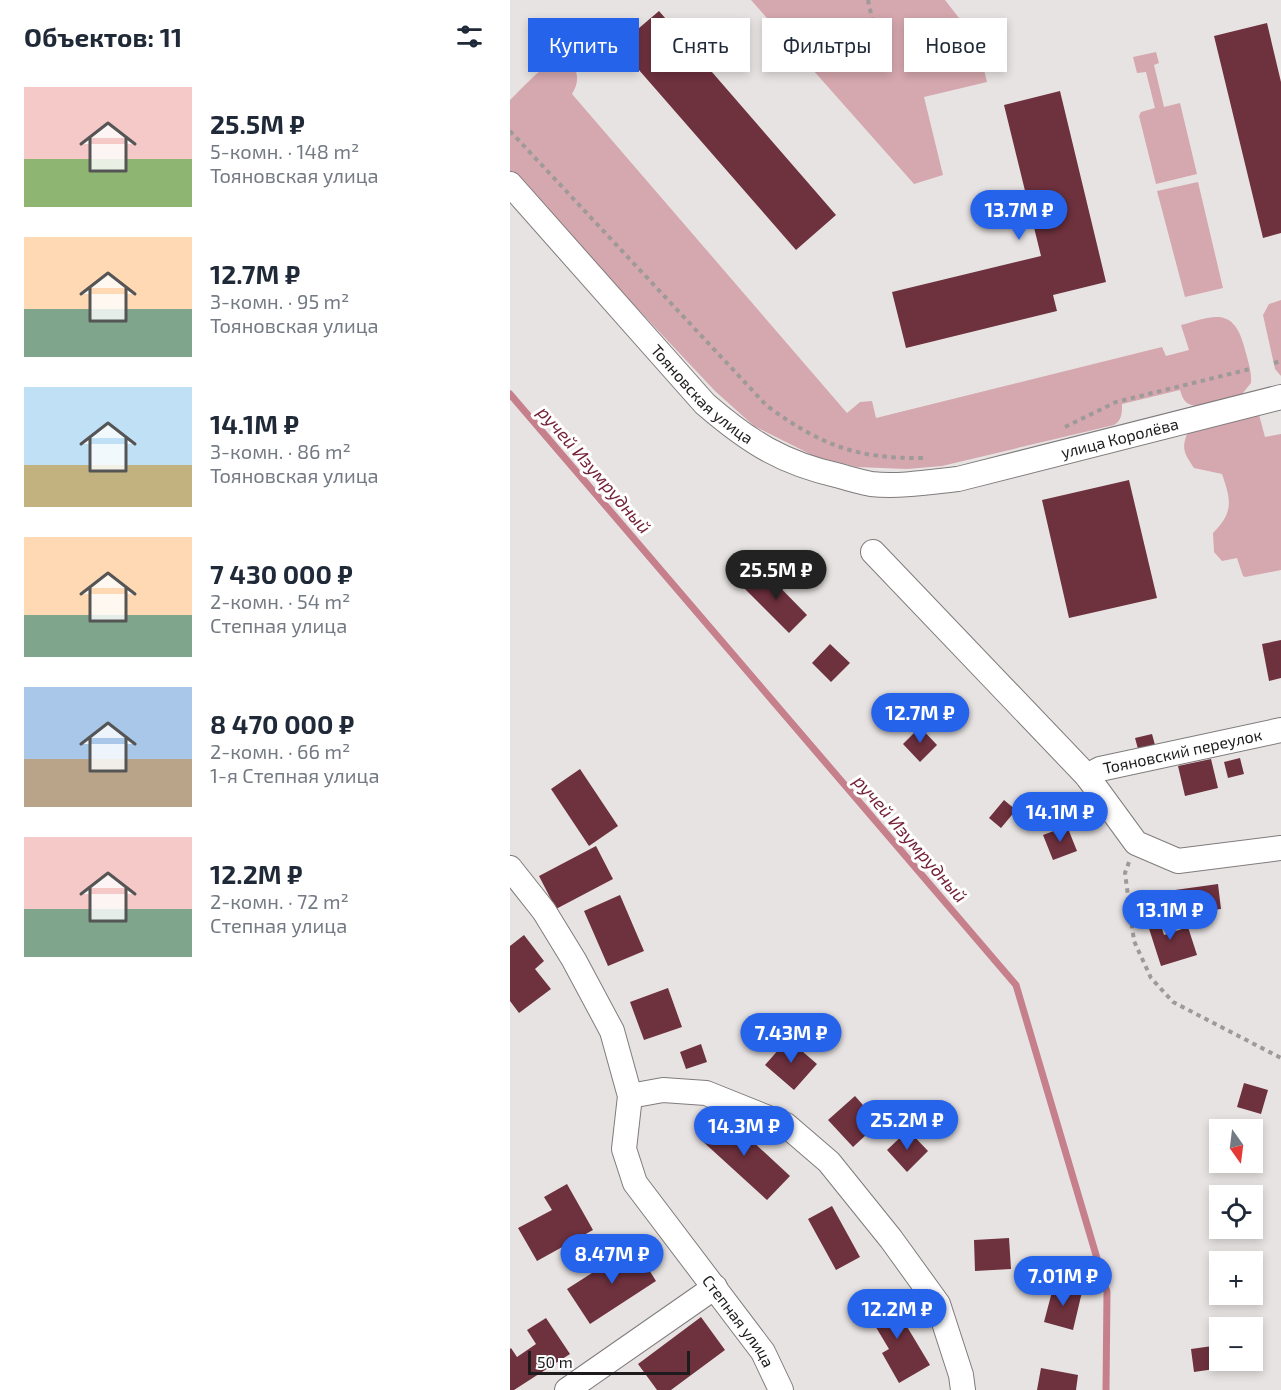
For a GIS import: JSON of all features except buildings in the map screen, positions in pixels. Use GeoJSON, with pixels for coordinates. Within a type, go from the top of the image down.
{"type":"FeatureCollection","features":[{"type":"Feature","properties":{"kind":"street","name":"Тояновская улица"},"geometry":{"type":"LineString","coordinates":[[510,184],[705,404],[737,431],[768,451],[797,465],[871,483],[912,484],[958,479]]}},
{"type":"Feature","properties":{"kind":"street","name":"улица Королёва"},"geometry":{"type":"LineString","coordinates":[[958,479],[1281,397]]}},
{"type":"Feature","properties":{"kind":"street"},"geometry":{"type":"LineString","coordinates":[[873,552],[1087,776],[1136,843],[1178,861],[1281,848]]}},
{"type":"Feature","properties":{"kind":"street","name":"Тояновский переулок"},"geometry":{"type":"LineString","coordinates":[[1087,776],[1100,769],[1281,730]]}},
{"type":"Feature","properties":{"kind":"street","name":"Степная улица"},"geometry":{"type":"LineString","coordinates":[[510,868],[544,910],[612,1031],[630,1096],[624,1149],[635,1183],[763,1352],[781,1390]]}},
{"type":"Feature","properties":{"kind":"street"},"geometry":{"type":"LineString","coordinates":[[630,1096],[663,1090],[706,1093],[786,1125],[829,1162],[891,1239],[938,1304],[961,1375],[963,1390]]}},
{"type":"Feature","properties":{"kind":"street"},"geometry":{"type":"LineString","coordinates":[[567,1390],[715,1287]]}},
{"type":"Feature","properties":{"kind":"path"},"geometry":{"type":"LineString","coordinates":[[868,0],[872,18]]}},
{"type":"Feature","properties":{"kind":"path"},"geometry":{"type":"LineString","coordinates":[[510,131],[767,406],[820,440],[843,449],[895,457],[932,458]]}},
{"type":"Feature","properties":{"kind":"path"},"geometry":{"type":"LineString","coordinates":[[1274,363],[1281,362]]}},
{"type":"Feature","properties":{"kind":"path"},"geometry":{"type":"LineString","coordinates":[[1063,428],[1116,402],[1250,369]]}},
{"type":"Feature","properties":{"kind":"path"},"geometry":{"type":"LineString","coordinates":[[1136,843],[1125,873],[1134,940],[1151,978],[1173,1002],[1281,1058]]}},
{"type":"Feature","properties":{"kind":"shaded area"},"geometry":{"type":"Polygon","coordinates":[[[751,0],[945,0],[959,18],[904,18],[904,72],[985,72],[987,82],[924,97],[943,175],[914,184],[815,72],[892,72],[892,18],[767,18],[751,0]]]}},
{"type":"Feature","properties":{"kind":"shaded area"},"geometry":{"type":"Polygon","coordinates":[[[1156,52],[1159,63],[1154,65],[1164,107],[1180,103],[1197,174],[1156,184],[1139,116],[1141,112],[1155,108],[1146,72],[1137,73],[1133,57],[1156,52]]]}},
{"type":"Feature","properties":{"kind":"shaded area"},"geometry":{"type":"Polygon","coordinates":[[[539,72],[576,72],[577,82],[572,94],[847,413],[860,402],[872,401],[876,418],[1162,347],[1166,356],[1189,350],[1181,325],[1212,317],[1228,319],[1239,333],[1249,364],[1251,383],[1242,394],[1199,406],[1186,402],[1180,390],[1122,404],[1120,419],[1114,425],[942,466],[907,469],[857,467],[814,456],[754,426],[715,391],[510,173],[510,100],[539,72]]]}},
{"type":"Feature","properties":{"kind":"shaded area"},"geometry":{"type":"Polygon","coordinates":[[[1198,182],[1223,288],[1185,297],[1157,191],[1198,182]]]}},
{"type":"Feature","properties":{"kind":"shaded area"},"geometry":{"type":"Polygon","coordinates":[[[1281,300],[1281,376],[1275,369],[1263,315],[1269,304],[1281,300]]]}},
{"type":"Feature","properties":{"kind":"shaded area"},"geometry":{"type":"Polygon","coordinates":[[[1258,411],[1265,437],[1281,434],[1281,570],[1245,577],[1237,558],[1222,561],[1214,552],[1213,533],[1225,519],[1229,505],[1222,474],[1194,468],[1185,454],[1184,445],[1189,429],[1258,411]]]}},
{"type":"Feature","properties":{"kind":"waterway","name":"ручей Изумрудный"},"geometry":{"type":"LineString","coordinates":[[510,394],[1016,985],[1107,1292],[1106,1390]]}}]}
